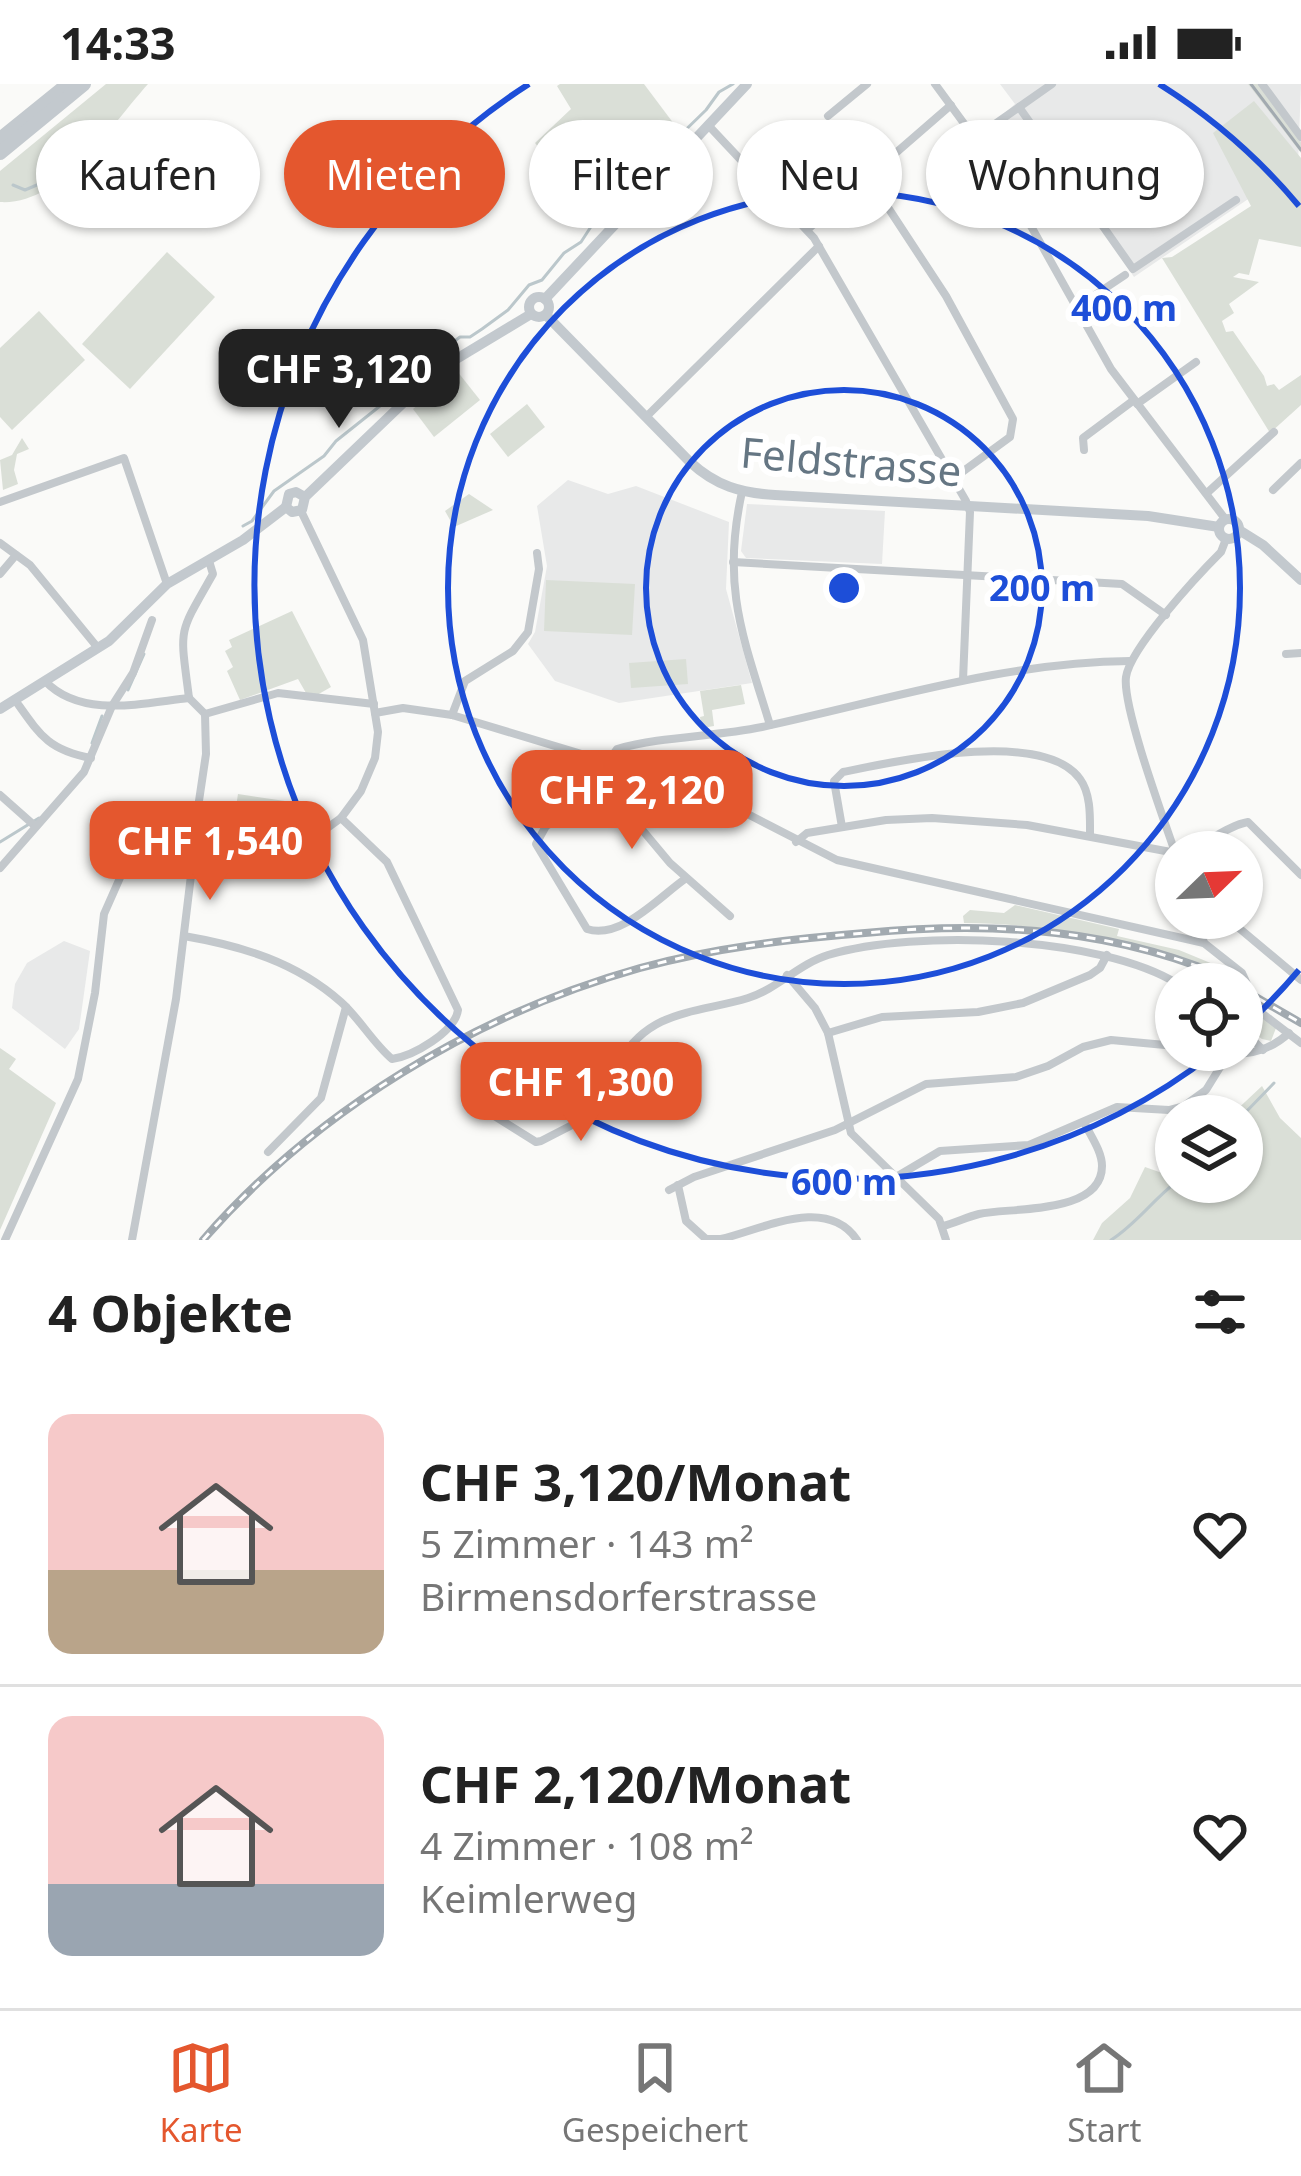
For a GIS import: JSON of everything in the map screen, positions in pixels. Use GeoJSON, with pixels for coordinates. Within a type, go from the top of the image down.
{"type":"FeatureCollection","features":[{"type":"Feature","properties":{"kind":"highway"},"geometry":{"type":"LineString","coordinates":[[0,140],[68,84]]}},
{"type":"Feature","properties":{"kind":"highway"},"geometry":{"type":"LineString","coordinates":[[0,153],[84,84]]}},
{"type":"Feature","properties":{"kind":"main road"},"geometry":{"type":"LineString","coordinates":[[713,120],[747,84]]}},
{"type":"Feature","properties":{"kind":"main road"},"geometry":{"type":"LineString","coordinates":[[531,314],[532,300],[545,299],[612,228]]}},
{"type":"Feature","properties":{"kind":"main road"},"geometry":{"type":"LineString","coordinates":[[531,314],[546,314],[545,299]]}},
{"type":"Feature","properties":{"kind":"main road"},"geometry":{"type":"LineString","coordinates":[[286,507],[301,511],[304,497],[422,385],[531,314]]}},
{"type":"Feature","properties":{"kind":"main road","name":"Feldstrasse"},"geometry":{"type":"LineString","coordinates":[[546,314],[700,472],[742,492],[1223,523]]}},
{"type":"Feature","properties":{"kind":"main road"},"geometry":{"type":"LineString","coordinates":[[0,709],[98,648],[167,584],[286,507],[290,494],[304,497]]}},
{"type":"Feature","properties":{"kind":"main road"},"geometry":{"type":"LineString","coordinates":[[1223,523],[1233,536],[1301,580]]}},
{"type":"Feature","properties":{"kind":"street"},"geometry":{"type":"LineString","coordinates":[[828,116],[867,84]]}},
{"type":"Feature","properties":{"kind":"street"},"geometry":{"type":"LineString","coordinates":[[935,84],[962,120]]}},
{"type":"Feature","properties":{"kind":"street"},"geometry":{"type":"LineString","coordinates":[[1001,120],[1052,84]]}},
{"type":"Feature","properties":{"kind":"street"},"geometry":{"type":"LineString","coordinates":[[1262,84],[1301,137]]}},
{"type":"Feature","properties":{"kind":"street"},"geometry":{"type":"LineString","coordinates":[[902,148],[951,105]]}},
{"type":"Feature","properties":{"kind":"street"},"geometry":{"type":"LineString","coordinates":[[1019,107],[1133,269],[1236,200]]}},
{"type":"Feature","properties":{"kind":"street"},"geometry":{"type":"LineString","coordinates":[[713,130],[819,246],[968,506],[963,680]]}},
{"type":"Feature","properties":{"kind":"street"},"geometry":{"type":"LineString","coordinates":[[901,228],[946,296],[1013,419],[1010,437],[955,478]]}},
{"type":"Feature","properties":{"kind":"street"},"geometry":{"type":"LineString","coordinates":[[1032,228],[1074,309],[1136,402],[1208,493],[1223,523]]}},
{"type":"Feature","properties":{"kind":"street"},"geometry":{"type":"LineString","coordinates":[[646,417],[819,246]]}},
{"type":"Feature","properties":{"kind":"street"},"geometry":{"type":"LineString","coordinates":[[1074,309],[1125,275]]}},
{"type":"Feature","properties":{"kind":"street"},"geometry":{"type":"LineString","coordinates":[[1084,450],[1083,438],[1196,362]]}},
{"type":"Feature","properties":{"kind":"street"},"geometry":{"type":"LineString","coordinates":[[1208,493],[1274,432]]}},
{"type":"Feature","properties":{"kind":"street"},"geometry":{"type":"LineString","coordinates":[[0,502],[124,458],[167,584]]}},
{"type":"Feature","properties":{"kind":"street"},"geometry":{"type":"LineString","coordinates":[[1273,490],[1301,463]]}},
{"type":"Feature","properties":{"kind":"street"},"geometry":{"type":"LineString","coordinates":[[742,492],[733,562],[736,611],[770,725]]}},
{"type":"Feature","properties":{"kind":"street"},"geometry":{"type":"LineString","coordinates":[[5,1240],[84,1060],[104,914],[128,866],[153,850],[170,848],[266,855],[290,850],[326,832],[341,818],[375,758],[375,708],[357,622],[328,574],[301,511]]}},
{"type":"Feature","properties":{"kind":"street"},"geometry":{"type":"LineString","coordinates":[[1169,831],[1126,695],[1130,662],[1233,536]]}},
{"type":"Feature","properties":{"kind":"street"},"geometry":{"type":"LineString","coordinates":[[0,543],[51,588],[98,648]]}},
{"type":"Feature","properties":{"kind":"street"},"geometry":{"type":"LineString","coordinates":[[452,715],[466,681],[513,651],[528,632],[539,569],[537,554]]}},
{"type":"Feature","properties":{"kind":"street"},"geometry":{"type":"LineString","coordinates":[[0,574],[16,555]]}},
{"type":"Feature","properties":{"kind":"street"},"geometry":{"type":"LineString","coordinates":[[197,853],[193,841],[206,754],[205,714],[189,698],[181,635],[190,610],[213,574],[209,561]]}},
{"type":"Feature","properties":{"kind":"street"},"geometry":{"type":"LineString","coordinates":[[733,562],[1122,584],[1166,615]]}},
{"type":"Feature","properties":{"kind":"street"},"geometry":{"type":"LineString","coordinates":[[0,868],[33,824],[65,797],[133,673],[152,620]]}},
{"type":"Feature","properties":{"kind":"street"},"geometry":{"type":"LineString","coordinates":[[1286,654],[1301,653]]}},
{"type":"Feature","properties":{"kind":"street"},"geometry":{"type":"LineString","coordinates":[[730,916],[686,879],[608,790],[601,776],[606,761],[622,747],[770,725],[1045,664],[1130,662]]}},
{"type":"Feature","properties":{"kind":"street"},"geometry":{"type":"LineString","coordinates":[[45,681],[81,702],[112,706],[189,698]]}},
{"type":"Feature","properties":{"kind":"street"},"geometry":{"type":"LineString","coordinates":[[205,714],[278,693],[452,715],[606,761],[701,790],[796,842],[844,862],[1204,944],[1237,967],[1259,1011],[1300,1042]]}},
{"type":"Feature","properties":{"kind":"street"},"geometry":{"type":"LineString","coordinates":[[15,700],[59,750],[89,757]]}},
{"type":"Feature","properties":{"kind":"street"},"geometry":{"type":"LineString","coordinates":[[842,827],[834,782],[838,774],[990,752],[1040,756],[1071,770],[1086,791],[1090,834]]}},
{"type":"Feature","properties":{"kind":"street"},"geometry":{"type":"LineString","coordinates":[[608,790],[546,826],[537,839],[541,856],[587,929],[603,933],[623,923],[686,879]]}},
{"type":"Feature","properties":{"kind":"street"},"geometry":{"type":"LineString","coordinates":[[0,795],[33,824]]}},
{"type":"Feature","properties":{"kind":"street"},"geometry":{"type":"LineString","coordinates":[[184,936],[244,948],[292,967],[346,1007],[388,1056],[397,1060],[449,1027],[459,1015],[394,873],[374,847],[341,818]]}},
{"type":"Feature","properties":{"kind":"street"},"geometry":{"type":"LineString","coordinates":[[796,842],[807,833],[932,818],[1027,824],[1155,849]]}},
{"type":"Feature","properties":{"kind":"street"},"geometry":{"type":"LineString","coordinates":[[1227,831],[1240,822],[1248,822],[1257,831]]}},
{"type":"Feature","properties":{"kind":"street"},"geometry":{"type":"LineString","coordinates":[[1263,837],[1301,875]]}},
{"type":"Feature","properties":{"kind":"street"},"geometry":{"type":"LineString","coordinates":[[131,1240],[166,1059],[197,853]]}},
{"type":"Feature","properties":{"kind":"street"},"geometry":{"type":"LineString","coordinates":[[1203,939],[1204,944]]}},
{"type":"Feature","properties":{"kind":"street"},"geometry":{"type":"LineString","coordinates":[[1252,939],[1301,980]]}},
{"type":"Feature","properties":{"kind":"street"},"geometry":{"type":"LineString","coordinates":[[477,1105],[536,1142],[613,1104],[610,1096],[619,1064],[643,1032],[677,1013],[748,998],[813,961],[851,950],[1002,942],[1107,955],[1155,971]]}},
{"type":"Feature","properties":{"kind":"street"},"geometry":{"type":"LineString","coordinates":[[827,1033],[882,1017],[978,1012],[1033,1000],[1090,975],[1107,955]]}},
{"type":"Feature","properties":{"kind":"street"},"geometry":{"type":"LineString","coordinates":[[787,975],[815,1008],[827,1033],[848,1125],[858,1142],[935,1214],[946,1240]]}},
{"type":"Feature","properties":{"kind":"street"},"geometry":{"type":"LineString","coordinates":[[268,1152],[321,1098],[346,1007]]}},
{"type":"Feature","properties":{"kind":"street"},"geometry":{"type":"LineString","coordinates":[[1263,1050],[1289,1033]]}},
{"type":"Feature","properties":{"kind":"street"},"geometry":{"type":"LineString","coordinates":[[857,1240],[848,1228],[817,1215],[706,1239],[686,1221],[673,1187],[848,1125],[926,1084],[1016,1077],[1100,1041],[1155,1043]]}},
{"type":"Feature","properties":{"kind":"street"},"geometry":{"type":"LineString","coordinates":[[896,1178],[940,1150],[1021,1147],[1125,1105],[1168,1110],[1184,1106],[1206,1090],[1218,1071]]}},
{"type":"Feature","properties":{"kind":"street"},"geometry":{"type":"LineString","coordinates":[[943,1226],[980,1214],[1042,1208],[1088,1192],[1099,1179],[1102,1162],[1084,1122]]}},
{"type":"Feature","properties":{"kind":"shaded area"},"geometry":{"type":"Polygon","coordinates":[[[106,84],[148,84],[118,120],[62,120],[106,84]]]}},
{"type":"Feature","properties":{"kind":"shaded area"},"geometry":{"type":"Polygon","coordinates":[[[644,84],[671,120],[559,120],[571,109],[557,86],[644,84]]]}},
{"type":"Feature","properties":{"kind":"shaded area"},"geometry":{"type":"Polygon","coordinates":[[[1000,84],[1301,84],[1298,165],[1134,277],[1101,228],[1204,228],[1204,120],[1002,120],[1015,104],[1000,84]]]}},
{"type":"Feature","properties":{"kind":"shaded area"},"geometry":{"type":"Polygon","coordinates":[[[1248,84],[1258,84],[1301,142],[1301,153],[1248,84]]]}},
{"type":"Feature","properties":{"kind":"shaded area"},"geometry":{"type":"Polygon","coordinates":[[[1254,101],[1301,158],[1301,247],[1259,239],[1249,275],[1233,277],[1259,282],[1229,304],[1234,313],[1222,321],[1267,386],[1274,384],[1279,390],[1301,375],[1301,405],[1270,433],[1162,258],[1172,257],[1251,206],[1213,133],[1254,101]]]}},
{"type":"Feature","properties":{"kind":"shaded area"},"geometry":{"type":"Polygon","coordinates":[[[36,141],[36,194],[0,202],[0,171],[36,141]]]}},
{"type":"Feature","properties":{"kind":"shaded area"},"geometry":{"type":"Polygon","coordinates":[[[167,252],[215,297],[130,389],[82,344],[167,252]]]}},
{"type":"Feature","properties":{"kind":"shaded area"},"geometry":{"type":"Polygon","coordinates":[[[39,311],[85,360],[12,430],[0,417],[0,348],[39,311]]]}},
{"type":"Feature","properties":{"kind":"shaded area"},"geometry":{"type":"Polygon","coordinates":[[[457,371],[480,400],[434,437],[413,409],[457,371]]]}},
{"type":"Feature","properties":{"kind":"shaded area"},"geometry":{"type":"Polygon","coordinates":[[[527,404],[545,427],[508,457],[490,434],[527,404]]]}},
{"type":"Feature","properties":{"kind":"shaded area"},"geometry":{"type":"Polygon","coordinates":[[[22,438],[29,449],[17,454],[18,484],[3,490],[0,460],[12,455],[22,438]]]}},
{"type":"Feature","properties":{"kind":"shaded area"},"geometry":{"type":"Polygon","coordinates":[[[568,480],[608,494],[636,486],[729,522],[726,589],[752,683],[619,703],[555,681],[528,644],[535,632],[547,566],[537,506],[568,480]]]}},
{"type":"Feature","properties":{"kind":"shaded area"},"geometry":{"type":"Polygon","coordinates":[[[469,494],[493,510],[454,527],[445,511],[469,494]]]}},
{"type":"Feature","properties":{"kind":"shaded area"},"geometry":{"type":"Polygon","coordinates":[[[747,504],[885,511],[882,564],[746,558],[741,551],[747,504]]]}},
{"type":"Feature","properties":{"kind":"shaded area"},"geometry":{"type":"Polygon","coordinates":[[[546,580],[635,584],[632,635],[544,631],[546,580]]]}},
{"type":"Feature","properties":{"kind":"shaded area"},"geometry":{"type":"Polygon","coordinates":[[[292,611],[331,687],[317,695],[306,693],[298,679],[240,700],[227,671],[233,667],[225,651],[232,647],[229,640],[292,611]]]}},
{"type":"Feature","properties":{"kind":"shaded area"},"geometry":{"type":"Polygon","coordinates":[[[686,659],[688,684],[631,688],[629,663],[686,659]]]}},
{"type":"Feature","properties":{"kind":"shaded area"},"geometry":{"type":"Polygon","coordinates":[[[741,685],[745,704],[712,710],[714,726],[702,728],[700,691],[741,685]]]}},
{"type":"Feature","properties":{"kind":"shaded area"},"geometry":{"type":"Polygon","coordinates":[[[238,794],[285,801],[287,810],[256,817],[235,813],[238,794]]]}},
{"type":"Feature","properties":{"kind":"shaded area"},"geometry":{"type":"Polygon","coordinates":[[[1015,905],[1119,929],[1117,936],[1179,950],[1211,963],[1191,963],[1092,936],[964,923],[963,916],[970,910],[1004,913],[1015,905]]]}},
{"type":"Feature","properties":{"kind":"shaded area"},"geometry":{"type":"Polygon","coordinates":[[[64,941],[90,951],[79,1029],[65,1049],[12,1008],[15,984],[27,963],[64,941]]]}},
{"type":"Feature","properties":{"kind":"shaded area"},"geometry":{"type":"Polygon","coordinates":[[[1263,1018],[1276,1028],[1271,1041],[1263,1039],[1263,1018]]]}},
{"type":"Feature","properties":{"kind":"shaded area"},"geometry":{"type":"Polygon","coordinates":[[[0,1048],[16,1059],[9,1069],[56,1103],[0,1230],[0,1048]]]}},
{"type":"Feature","properties":{"kind":"shaded area"},"geometry":{"type":"Polygon","coordinates":[[[1262,1086],[1280,1118],[1301,1138],[1301,1240],[1093,1240],[1102,1223],[1130,1198],[1145,1167],[1155,1170],[1155,1203],[1263,1203],[1263,1095],[1252,1095],[1262,1086]]]}},
{"type":"Feature","properties":{"kind":"waterway"},"geometry":{"type":"LineString","coordinates":[[243,526],[274,491],[324,456],[385,402],[393,387],[460,337],[482,329],[508,310],[529,285],[542,280],[719,92],[733,84]]}},
{"type":"Feature","properties":{"kind":"waterway"},"geometry":{"type":"LineString","coordinates":[[13,185],[25,190],[36,185]]}},
{"type":"Feature","properties":{"kind":"waterway"},"geometry":{"type":"LineString","coordinates":[[128,690],[144,654]]}},
{"type":"Feature","properties":{"kind":"waterway"},"geometry":{"type":"LineString","coordinates":[[92,743],[102,716]]}},
{"type":"Feature","properties":{"kind":"waterway"},"geometry":{"type":"LineString","coordinates":[[0,842],[39,818]]}},
{"type":"Feature","properties":{"kind":"waterway"},"geometry":{"type":"LineString","coordinates":[[1262,1095],[1274,1083]]}},
{"type":"Feature","properties":{"kind":"waterway"},"geometry":{"type":"LineString","coordinates":[[1111,1240],[1155,1202]]}},
{"type":"Feature","properties":{"kind":"tram line"},"geometry":{"type":"LineString","coordinates":[[1251,84],[1301,150]]}},
{"type":"Feature","properties":{"kind":"railway"},"geometry":{"type":"LineString","coordinates":[[203,1240],[295,1150],[402,1073],[518,1012],[640,968],[751,945],[962,928],[1103,940],[1188,963]]}},
{"type":"Feature","properties":{"kind":"railway"},"geometry":{"type":"LineString","coordinates":[[1263,1001],[1301,1023]]}}]}
